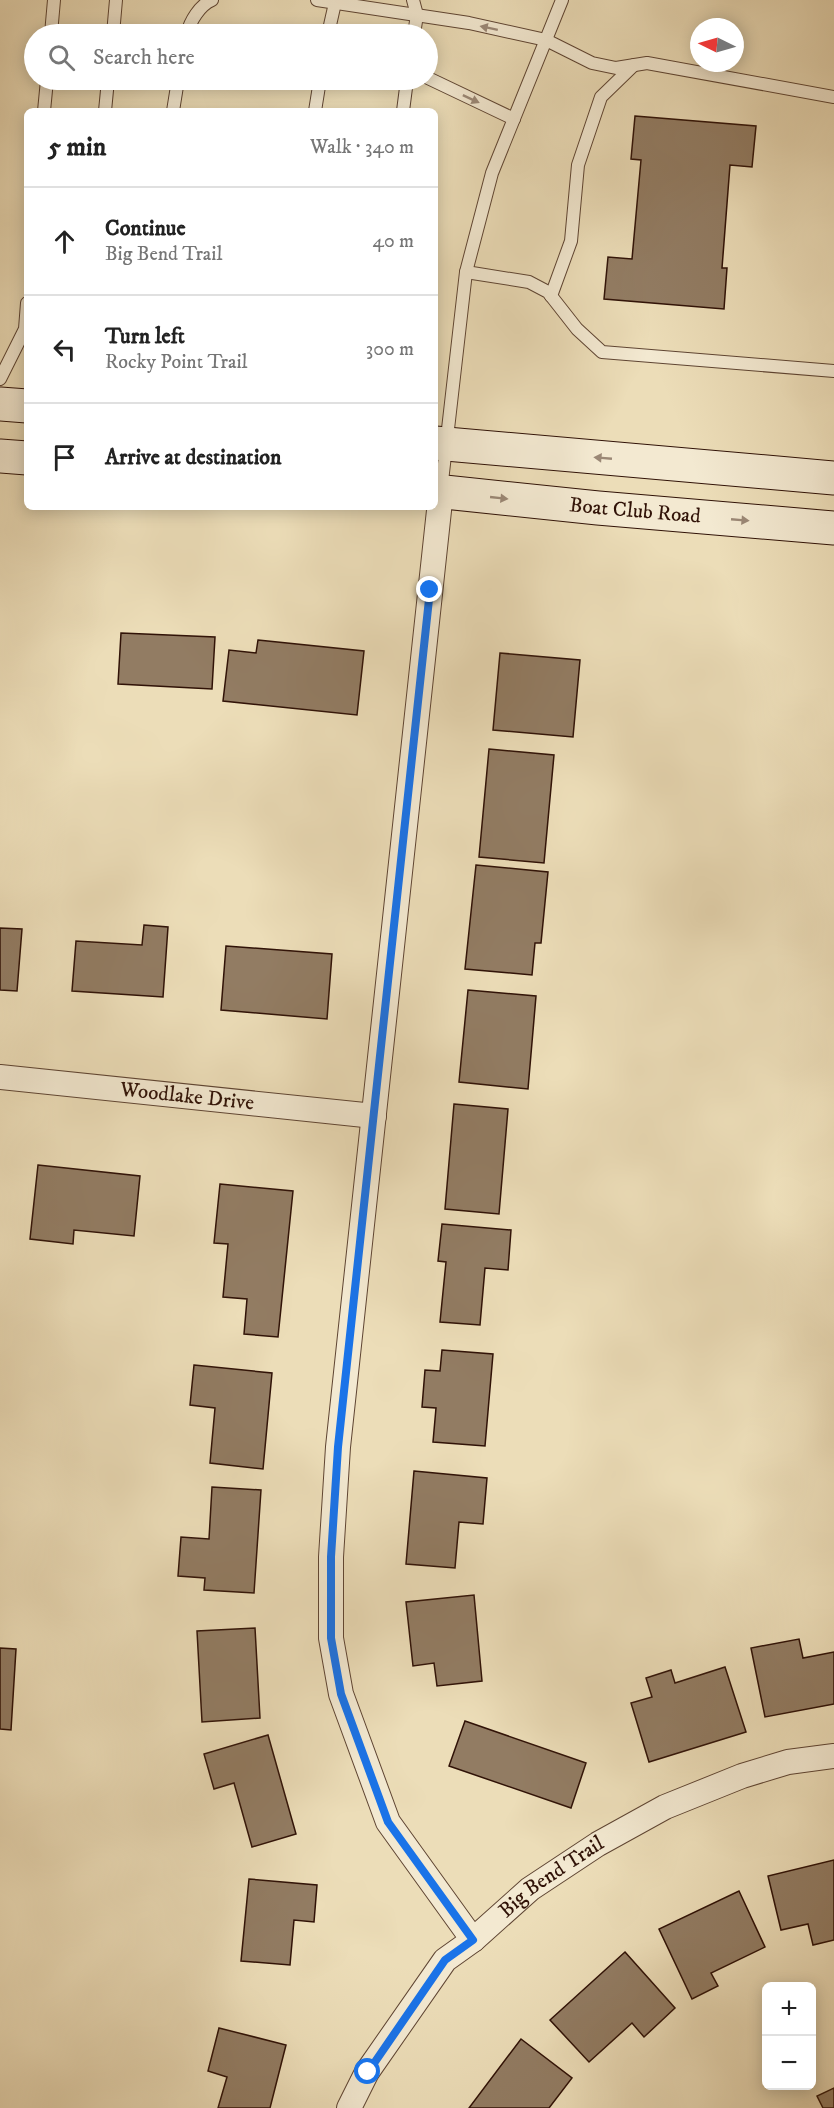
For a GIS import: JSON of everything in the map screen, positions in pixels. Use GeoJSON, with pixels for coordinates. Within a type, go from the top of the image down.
{"type":"FeatureCollection","features":[{"type":"Feature","properties":{"kind":"main road"},"geometry":{"type":"LineString","coordinates":[[0,404],[24,406]]}},
{"type":"Feature","properties":{"kind":"main road"},"geometry":{"type":"LineString","coordinates":[[441,444],[834,478]]}},
{"type":"Feature","properties":{"kind":"main road"},"geometry":{"type":"LineString","coordinates":[[0,456],[24,458]]}},
{"type":"Feature","properties":{"kind":"main road","name":"Boat Club Road"},"geometry":{"type":"LineString","coordinates":[[438,491],[598,508],[834,528]]}},
{"type":"Feature","properties":{"kind":"street"},"geometry":{"type":"LineString","coordinates":[[436,510],[338,1447],[331,1557],[331,1638],[341,1694],[388,1822],[473,1940]]}},
{"type":"Feature","properties":{"kind":"street","name":"Woodlake Drive"},"geometry":{"type":"LineString","coordinates":[[0,1077],[374,1116]]}},
{"type":"Feature","properties":{"kind":"street","name":"Big Bend Trail"},"geometry":{"type":"LineString","coordinates":[[349,2108],[368,2072],[445,1960],[473,1940],[530,1889],[598,1844],[665,1807],[742,1776],[788,1762],[834,1756]]}},
{"type":"Feature","properties":{"kind":"lane"},"geometry":{"type":"LineString","coordinates":[[52,24],[54,0]]}},
{"type":"Feature","properties":{"kind":"lane"},"geometry":{"type":"LineString","coordinates":[[113,24],[116,0]]}},
{"type":"Feature","properties":{"kind":"lane"},"geometry":{"type":"LineString","coordinates":[[191,24],[203,4],[212,0]]}},
{"type":"Feature","properties":{"kind":"lane"},"geometry":{"type":"LineString","coordinates":[[317,0],[469,23],[546,40],[592,63],[616,68],[647,63],[834,97]]}},
{"type":"Feature","properties":{"kind":"lane"},"geometry":{"type":"LineString","coordinates":[[413,0],[417,15],[416,24]]}},
{"type":"Feature","properties":{"kind":"lane"},"geometry":{"type":"LineString","coordinates":[[438,491],[441,444],[466,273],[492,173],[562,0]]}},
{"type":"Feature","properties":{"kind":"lane"},"geometry":{"type":"LineString","coordinates":[[330,24],[335,3]]}},
{"type":"Feature","properties":{"kind":"lane"},"geometry":{"type":"LineString","coordinates":[[551,296],[571,241],[578,165],[601,97],[633,65]]}},
{"type":"Feature","properties":{"kind":"lane"},"geometry":{"type":"LineString","coordinates":[[438,83],[514,119]]}},
{"type":"Feature","properties":{"kind":"lane"},"geometry":{"type":"LineString","coordinates":[[44,108],[46,90]]}},
{"type":"Feature","properties":{"kind":"lane"},"geometry":{"type":"LineString","coordinates":[[105,108],[107,90]]}},
{"type":"Feature","properties":{"kind":"lane"},"geometry":{"type":"LineString","coordinates":[[173,108],[176,90]]}},
{"type":"Feature","properties":{"kind":"lane"},"geometry":{"type":"LineString","coordinates":[[315,108],[318,90]]}},
{"type":"Feature","properties":{"kind":"lane"},"geometry":{"type":"LineString","coordinates":[[403,108],[406,90]]}},
{"type":"Feature","properties":{"kind":"lane"},"geometry":{"type":"LineString","coordinates":[[466,273],[529,282],[548,292],[577,329],[602,352],[834,371]]}},
{"type":"Feature","properties":{"kind":"lane"},"geometry":{"type":"LineString","coordinates":[[0,379],[24,331]]}},
{"type":"Feature","properties":{"kind":"building"},"geometry":{"type":"Polygon","coordinates":[[[635,116],[756,126],[752,167],[730,165],[722,268],[727,268],[724,309],[604,299],[608,257],[632,259],[641,160],[631,159],[635,116]]]}},
{"type":"Feature","properties":{"kind":"building"},"geometry":{"type":"Polygon","coordinates":[[[121,633],[215,637],[212,689],[118,684],[121,633]]]}},
{"type":"Feature","properties":{"kind":"building"},"geometry":{"type":"Polygon","coordinates":[[[258,640],[364,651],[357,715],[223,701],[229,650],[256,653],[258,640]]]}},
{"type":"Feature","properties":{"kind":"building"},"geometry":{"type":"Polygon","coordinates":[[[500,653],[580,660],[573,737],[493,730],[500,653]]]}},
{"type":"Feature","properties":{"kind":"building"},"geometry":{"type":"Polygon","coordinates":[[[489,749],[554,755],[544,863],[479,857],[489,749]]]}},
{"type":"Feature","properties":{"kind":"building"},"geometry":{"type":"Polygon","coordinates":[[[476,865],[548,872],[541,943],[535,943],[532,975],[465,969],[476,865]]]}},
{"type":"Feature","properties":{"kind":"building"},"geometry":{"type":"Polygon","coordinates":[[[144,925],[168,927],[163,997],[72,991],[76,941],[142,945],[144,925]]]}},
{"type":"Feature","properties":{"kind":"building"},"geometry":{"type":"Polygon","coordinates":[[[0,928],[22,929],[17,991],[0,990],[0,928]]]}},
{"type":"Feature","properties":{"kind":"building"},"geometry":{"type":"Polygon","coordinates":[[[226,946],[332,954],[327,1019],[221,1010],[226,946]]]}},
{"type":"Feature","properties":{"kind":"building"},"geometry":{"type":"Polygon","coordinates":[[[468,990],[536,996],[528,1089],[459,1082],[468,990]]]}},
{"type":"Feature","properties":{"kind":"building"},"geometry":{"type":"Polygon","coordinates":[[[454,1104],[508,1109],[499,1214],[445,1209],[454,1104]]]}},
{"type":"Feature","properties":{"kind":"building"},"geometry":{"type":"Polygon","coordinates":[[[38,1165],[140,1176],[134,1236],[74,1230],[73,1244],[30,1239],[38,1165]]]}},
{"type":"Feature","properties":{"kind":"building"},"geometry":{"type":"Polygon","coordinates":[[[220,1184],[293,1191],[278,1337],[244,1334],[247,1299],[223,1297],[228,1244],[214,1243],[220,1184]]]}},
{"type":"Feature","properties":{"kind":"building"},"geometry":{"type":"Polygon","coordinates":[[[442,1224],[511,1230],[508,1270],[485,1268],[480,1325],[440,1322],[446,1262],[438,1261],[442,1224]]]}},
{"type":"Feature","properties":{"kind":"building"},"geometry":{"type":"Polygon","coordinates":[[[442,1350],[493,1354],[485,1446],[433,1442],[436,1408],[422,1407],[425,1370],[440,1371],[442,1350]]]}},
{"type":"Feature","properties":{"kind":"building"},"geometry":{"type":"Polygon","coordinates":[[[194,1365],[272,1373],[263,1469],[210,1463],[215,1408],[190,1405],[194,1365]]]}},
{"type":"Feature","properties":{"kind":"building"},"geometry":{"type":"Polygon","coordinates":[[[414,1471],[487,1478],[483,1524],[459,1522],[455,1568],[406,1564],[414,1471]]]}},
{"type":"Feature","properties":{"kind":"building"},"geometry":{"type":"Polygon","coordinates":[[[212,1487],[261,1490],[254,1593],[204,1590],[205,1578],[178,1576],[181,1537],[209,1539],[212,1487]]]}},
{"type":"Feature","properties":{"kind":"building"},"geometry":{"type":"Polygon","coordinates":[[[474,1595],[482,1681],[437,1686],[434,1663],[413,1666],[406,1602],[474,1595]]]}},
{"type":"Feature","properties":{"kind":"building"},"geometry":{"type":"Polygon","coordinates":[[[255,1628],[260,1718],[202,1722],[197,1631],[255,1628]]]}},
{"type":"Feature","properties":{"kind":"building"},"geometry":{"type":"Polygon","coordinates":[[[799,1639],[803,1658],[834,1652],[834,1704],[765,1717],[751,1648],[799,1639]]]}},
{"type":"Feature","properties":{"kind":"building"},"geometry":{"type":"Polygon","coordinates":[[[0,1648],[16,1649],[11,1730],[0,1729],[0,1648]]]}},
{"type":"Feature","properties":{"kind":"building"},"geometry":{"type":"Polygon","coordinates":[[[725,1667],[746,1732],[649,1762],[631,1703],[652,1697],[646,1678],[671,1670],[675,1683],[725,1667]]]}},
{"type":"Feature","properties":{"kind":"building"},"geometry":{"type":"Polygon","coordinates":[[[465,1721],[586,1763],[571,1808],[449,1766],[465,1721]]]}},
{"type":"Feature","properties":{"kind":"building"},"geometry":{"type":"Polygon","coordinates":[[[268,1735],[296,1834],[252,1847],[234,1783],[214,1789],[204,1754],[268,1735]]]}},
{"type":"Feature","properties":{"kind":"building"},"geometry":{"type":"Polygon","coordinates":[[[834,1860],[834,1940],[813,1945],[808,1924],[781,1930],[768,1876],[834,1860]]]}},
{"type":"Feature","properties":{"kind":"building"},"geometry":{"type":"Polygon","coordinates":[[[249,1879],[317,1885],[314,1922],[294,1920],[290,1965],[241,1961],[249,1879]]]}},
{"type":"Feature","properties":{"kind":"building"},"geometry":{"type":"Polygon","coordinates":[[[739,1891],[765,1947],[711,1973],[718,1986],[692,1999],[659,1929],[739,1891]]]}},
{"type":"Feature","properties":{"kind":"building"},"geometry":{"type":"Polygon","coordinates":[[[625,1952],[675,2008],[644,2037],[632,2023],[589,2062],[550,2020],[625,1952]]]}},
{"type":"Feature","properties":{"kind":"building"},"geometry":{"type":"Polygon","coordinates":[[[219,2028],[286,2045],[270,2108],[218,2108],[227,2077],[208,2071],[219,2028]]]}},
{"type":"Feature","properties":{"kind":"building"},"geometry":{"type":"Polygon","coordinates":[[[521,2039],[572,2078],[549,2108],[469,2108],[521,2039]]]}},
{"type":"Feature","properties":{"kind":"building"},"geometry":{"type":"Polygon","coordinates":[[[834,2088],[834,2108],[823,2108],[817,2096],[834,2088]]]}},
{"type":"Feature","properties":{"kind":"route"},"geometry":{"type":"LineString","coordinates":[[368,2072],[445,1960],[473,1940],[388,1822],[341,1694],[331,1638],[331,1557],[338,1447],[430,590]]}}]}
